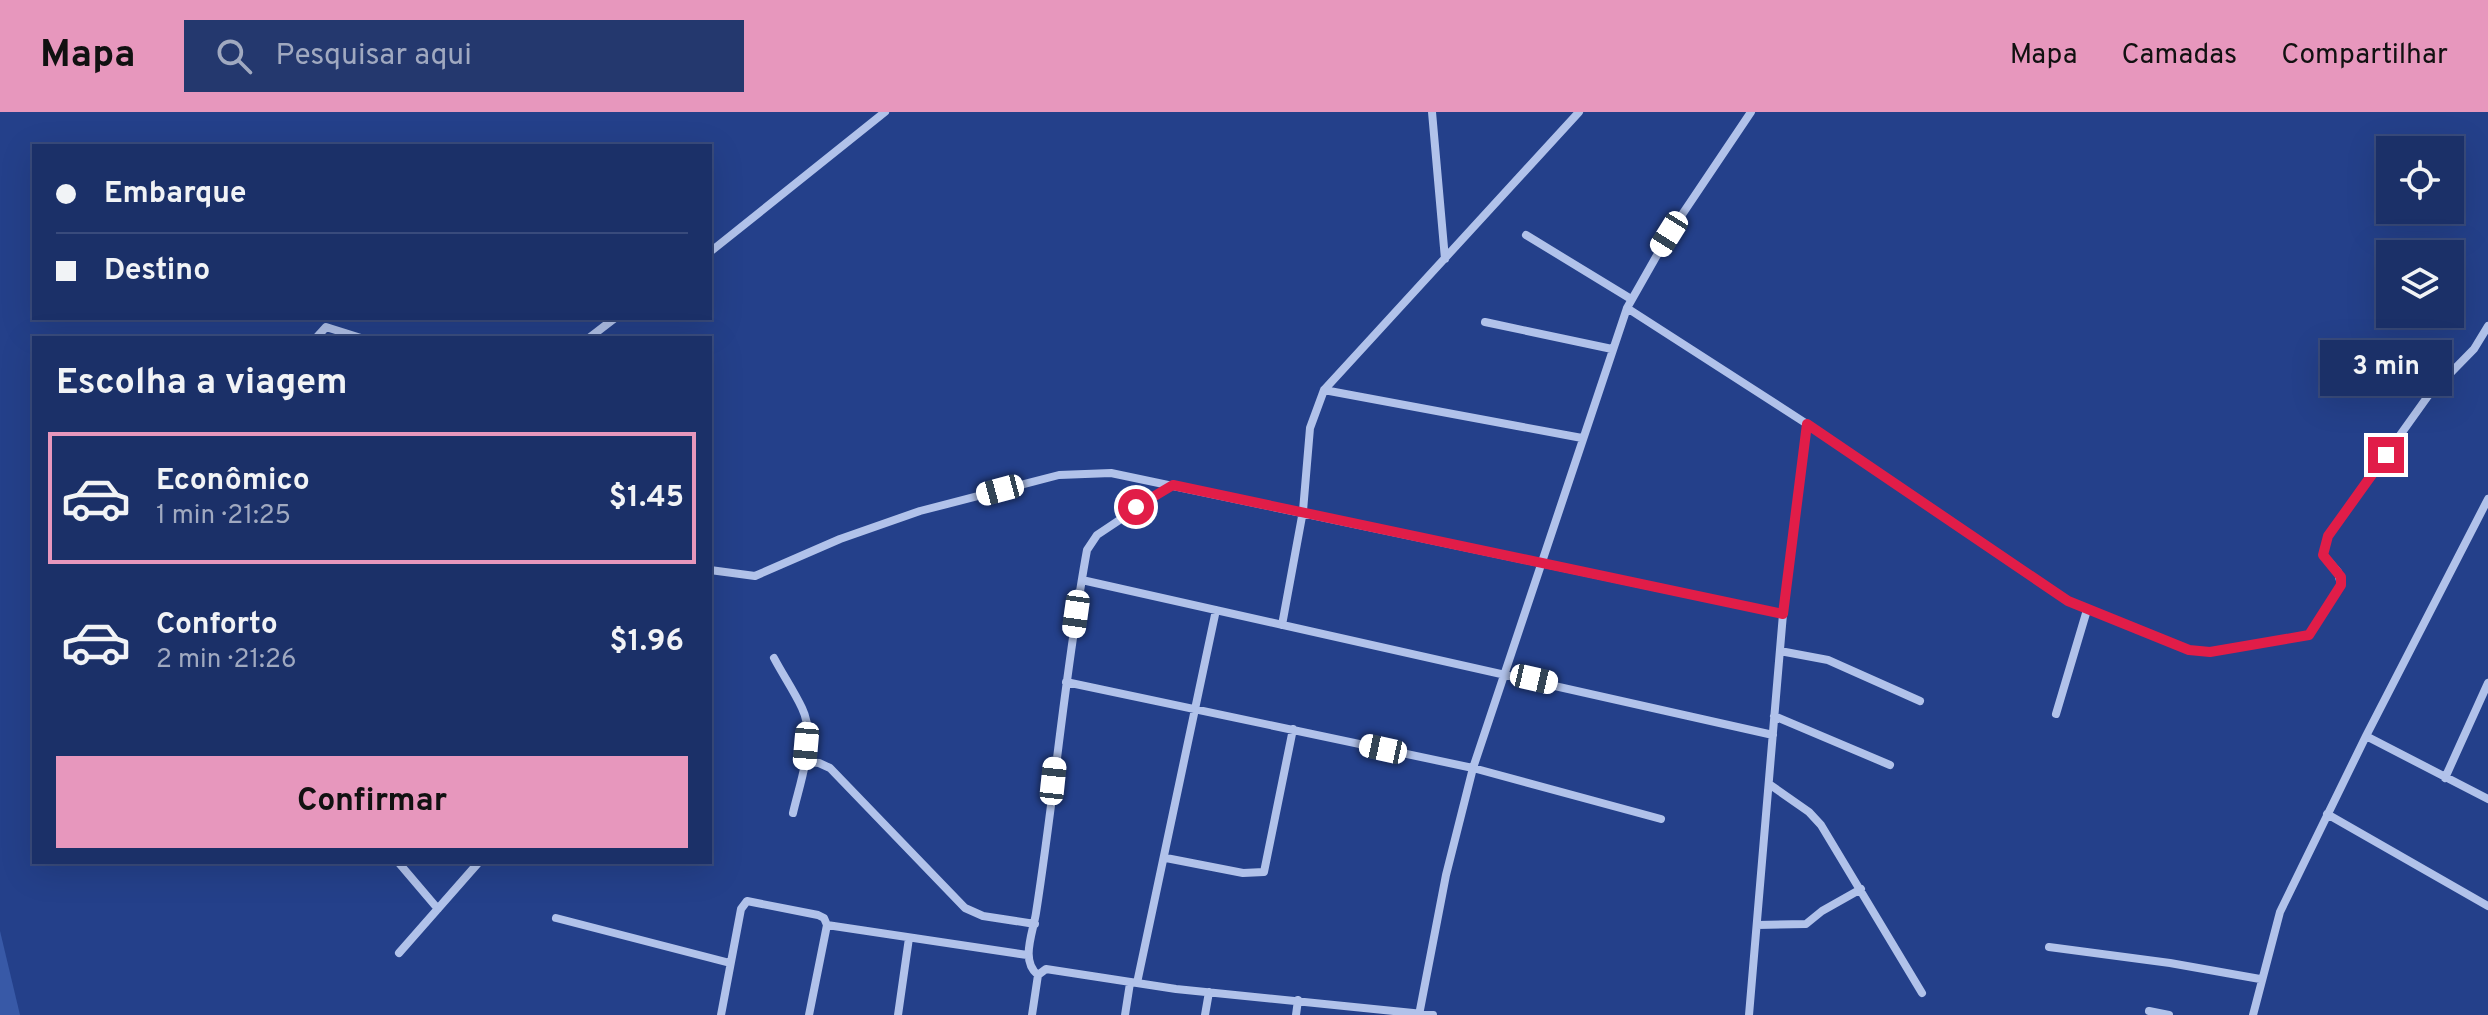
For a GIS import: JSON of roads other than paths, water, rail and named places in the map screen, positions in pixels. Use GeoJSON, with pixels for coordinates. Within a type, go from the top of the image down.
{"type":"FeatureCollection","features":[{"type":"Feature","properties":{"kind":"street"},"geometry":{"type":"LineString","coordinates":[[712,250],[885,112]]}},
{"type":"Feature","properties":{"kind":"street"},"geometry":{"type":"LineString","coordinates":[[1432,112],[1445,259]]}},
{"type":"Feature","properties":{"kind":"street"},"geometry":{"type":"LineString","coordinates":[[1282,625],[1303,511],[1310,428],[1324,390],[1579,112]]}},
{"type":"Feature","properties":{"kind":"street"},"geometry":{"type":"LineString","coordinates":[[1419,1014],[1446,875],[1473,768],[1612,349],[1629,304],[1669,234],[1751,112]]}},
{"type":"Feature","properties":{"kind":"street"},"geometry":{"type":"LineString","coordinates":[[1526,235],[2068,601],[2189,650],[2210,652],[2309,635],[2341,585],[2341,577],[2323,555],[2328,536],[2428,396],[2474,349],[2488,326]]}},
{"type":"Feature","properties":{"kind":"street"},"geometry":{"type":"LineString","coordinates":[[592,336],[612,320]]}},
{"type":"Feature","properties":{"kind":"street"},"geometry":{"type":"LineString","coordinates":[[1485,322],[1612,349]]}},
{"type":"Feature","properties":{"kind":"street"},"geometry":{"type":"LineString","coordinates":[[318,336],[326,327],[333,327],[356,336]]}},
{"type":"Feature","properties":{"kind":"street"},"geometry":{"type":"LineString","coordinates":[[1324,390],[1582,438]]}},
{"type":"Feature","properties":{"kind":"street"},"geometry":{"type":"LineString","coordinates":[[1749,1015],[1783,614],[1807,424]]}},
{"type":"Feature","properties":{"kind":"street"},"geometry":{"type":"LineString","coordinates":[[712,570],[739,576],[768,573],[840,539],[905,516],[1059,475],[1111,473],[1783,614]]}},
{"type":"Feature","properties":{"kind":"street"},"geometry":{"type":"LineString","coordinates":[[1038,975],[1031,969],[1027,955],[1035,924],[1066,682],[1087,550],[1097,535],[1173,485]]}},
{"type":"Feature","properties":{"kind":"street"},"geometry":{"type":"LineString","coordinates":[[2253,1015],[2280,912],[2488,499]]}},
{"type":"Feature","properties":{"kind":"street"},"geometry":{"type":"LineString","coordinates":[[1082,580],[1504,672],[1773,735]]}},
{"type":"Feature","properties":{"kind":"street"},"geometry":{"type":"LineString","coordinates":[[1125,1015],[1166,858],[1216,610]]}},
{"type":"Feature","properties":{"kind":"street"},"geometry":{"type":"LineString","coordinates":[[2056,714],[2087,610]]}},
{"type":"Feature","properties":{"kind":"street"},"geometry":{"type":"LineString","coordinates":[[1780,651],[1828,660],[1920,701]]}},
{"type":"Feature","properties":{"kind":"street"},"geometry":{"type":"LineString","coordinates":[[774,658],[803,709],[808,730],[805,762],[793,813]]}},
{"type":"Feature","properties":{"kind":"street"},"geometry":{"type":"LineString","coordinates":[[1066,682],[1473,768],[1661,819]]}},
{"type":"Feature","properties":{"kind":"street"},"geometry":{"type":"LineString","coordinates":[[2445,778],[2487,690]]}},
{"type":"Feature","properties":{"kind":"street"},"geometry":{"type":"LineString","coordinates":[[1774,716],[1890,765]]}},
{"type":"Feature","properties":{"kind":"street"},"geometry":{"type":"LineString","coordinates":[[1166,858],[1243,873],[1264,872],[1293,729]]}},
{"type":"Feature","properties":{"kind":"street"},"geometry":{"type":"LineString","coordinates":[[2366,736],[2488,799]]}},
{"type":"Feature","properties":{"kind":"street"},"geometry":{"type":"LineString","coordinates":[[805,762],[830,768],[965,908],[983,916],[1035,924]]}},
{"type":"Feature","properties":{"kind":"street"},"geometry":{"type":"LineString","coordinates":[[1769,784],[1815,818],[1922,993]]}},
{"type":"Feature","properties":{"kind":"street"},"geometry":{"type":"LineString","coordinates":[[2327,814],[2488,906]]}},
{"type":"Feature","properties":{"kind":"street"},"geometry":{"type":"LineString","coordinates":[[400,864],[438,909]]}},
{"type":"Feature","properties":{"kind":"street"},"geometry":{"type":"LineString","coordinates":[[399,953],[477,864]]}},
{"type":"Feature","properties":{"kind":"street"},"geometry":{"type":"LineString","coordinates":[[1757,925],[1806,924],[1861,889]]}},
{"type":"Feature","properties":{"kind":"street"},"geometry":{"type":"LineString","coordinates":[[721,1015],[741,909],[747,901],[824,918],[827,925],[809,1015]]}},
{"type":"Feature","properties":{"kind":"street"},"geometry":{"type":"LineString","coordinates":[[556,918],[730,963]]}},
{"type":"Feature","properties":{"kind":"street"},"geometry":{"type":"LineString","coordinates":[[827,925],[1027,955]]}},
{"type":"Feature","properties":{"kind":"street"},"geometry":{"type":"LineString","coordinates":[[898,1015],[909,938]]}},
{"type":"Feature","properties":{"kind":"street"},"geometry":{"type":"LineString","coordinates":[[2049,947],[2260,979]]}},
{"type":"Feature","properties":{"kind":"street"},"geometry":{"type":"LineString","coordinates":[[1032,1015],[1038,975],[1046,969],[1056,969],[1134,983],[1433,1015]]}},
{"type":"Feature","properties":{"kind":"street"},"geometry":{"type":"LineString","coordinates":[[1205,1015],[1209,992]]}},
{"type":"Feature","properties":{"kind":"street"},"geometry":{"type":"LineString","coordinates":[[1296,1015],[1298,1000]]}},
{"type":"Feature","properties":{"kind":"street"},"geometry":{"type":"LineString","coordinates":[[2149,1011],[2169,1015]]}}]}
